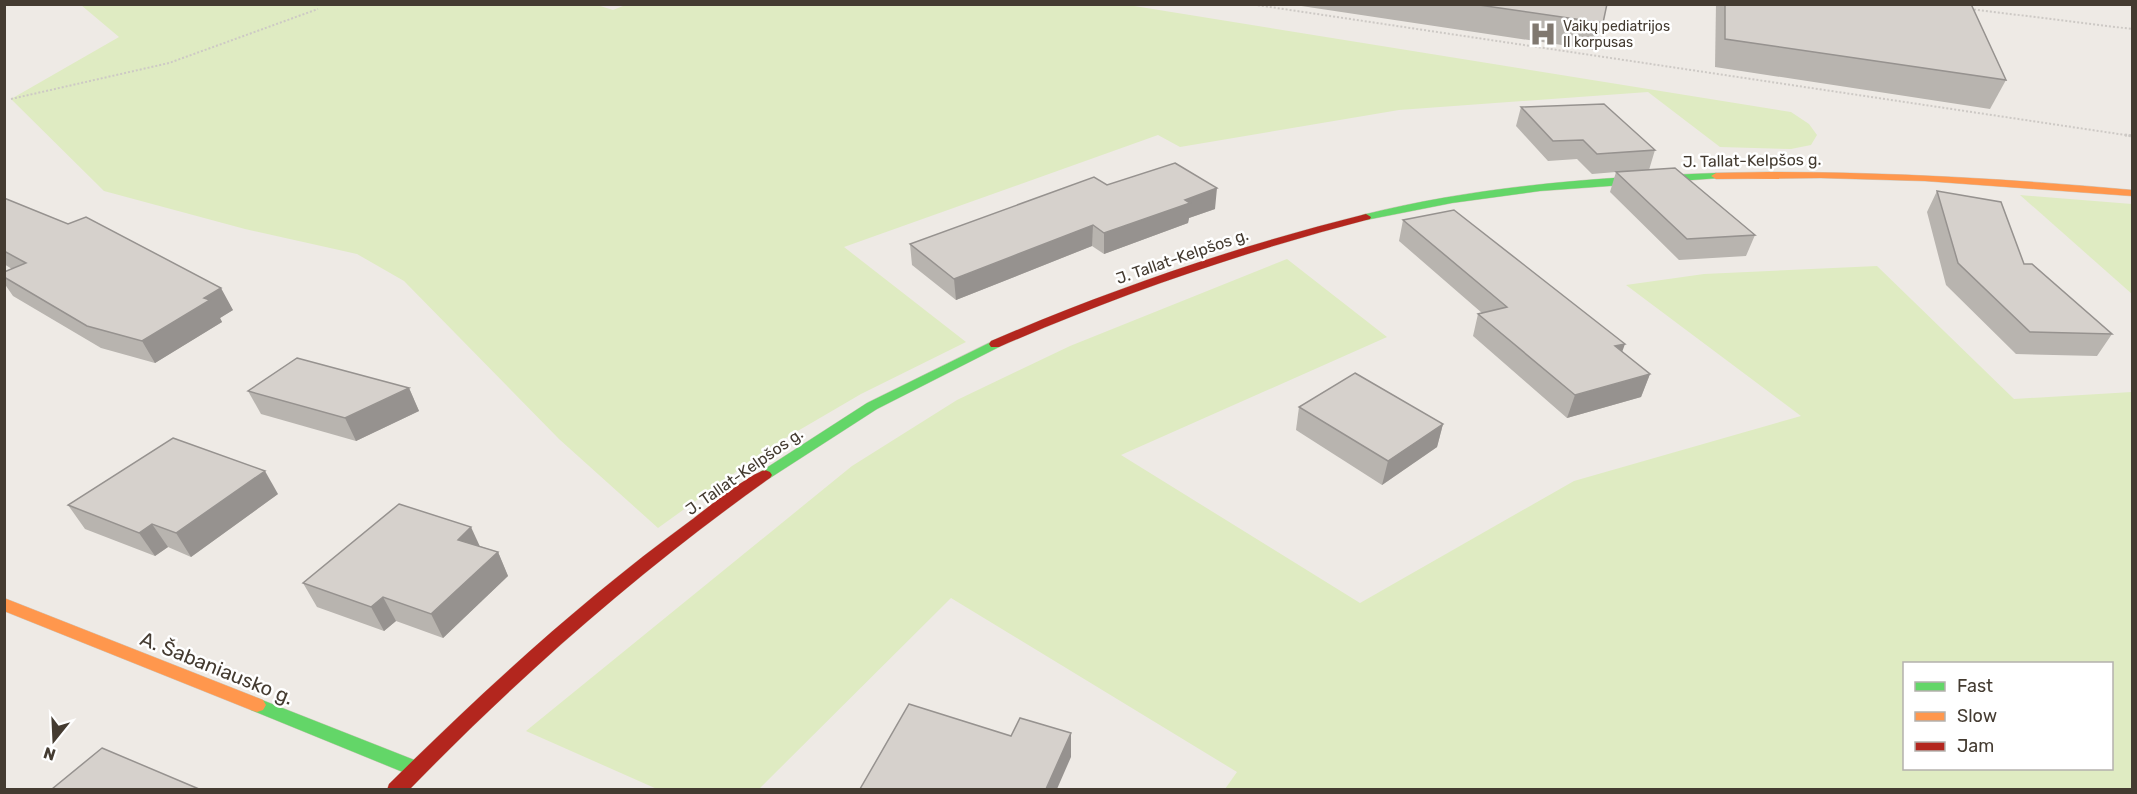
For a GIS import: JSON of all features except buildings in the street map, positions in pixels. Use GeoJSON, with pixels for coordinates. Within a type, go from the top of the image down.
{"type":"FeatureCollection","features":[{"type":"Feature","properties":{"kind":"street","name":"J. Tallat-Kelpšos g."},"geometry":{"type":"LineString","coordinates":[[396,789],[538,650],[645,560],[766,474],[878,401],[967,355],[1046,321],[1203,264],[1310,230],[1420,206],[1502,193],[1605,183],[1770,174],[1991,181],[2133,193]]}},
{"type":"Feature","properties":{"kind":"street","name":"A. Šabaniausko g."},"geometry":{"type":"LineString","coordinates":[[4,604],[416,769]]}},
{"type":"Feature","properties":{"kind":"path"},"geometry":{"type":"LineString","coordinates":[[1250,4],[2133,136]]}},
{"type":"Feature","properties":{"kind":"path"},"geometry":{"type":"LineString","coordinates":[[1960,8],[2133,29]]}},
{"type":"Feature","properties":{"kind":"path"},"geometry":{"type":"LineString","coordinates":[[11,99],[169,63],[318,9]]}},
{"type":"Feature","properties":{"kind":"green space"},"geometry":{"type":"Polygon","coordinates":[[[628,4],[1128,5],[1791,112],[1809,124],[1817,135],[1811,145],[1791,149],[1720,147],[1648,92],[1399,110],[1180,147],[1158,135],[844,247],[966,342],[861,394],[772,446],[658,528],[559,439],[404,281],[357,254],[245,229],[104,191],[11,99],[119,37],[81,5],[597,5],[613,10],[628,4]]]}},
{"type":"Feature","properties":{"kind":"green space"},"geometry":{"type":"Polygon","coordinates":[[[2020,195],[2132,204],[2132,294],[2020,195]]]}},
{"type":"Feature","properties":{"kind":"green space"},"geometry":{"type":"Polygon","coordinates":[[[1287,259],[1387,337],[1121,455],[1360,603],[1574,481],[1801,416],[1626,285],[1704,274],[1877,266],[2014,399],[2132,392],[2132,789],[1225,789],[1237,772],[951,598],[759,789],[657,789],[526,731],[852,466],[957,400],[1070,346],[1287,259]]]}},
{"type":"Feature","properties":{"kind":"traffic: fast"},"geometry":{"type":"LineString","coordinates":[[1366,217],[1496,193],[1584,183],[1716,176]]}},
{"type":"Feature","properties":{"kind":"traffic: fast"},"geometry":{"type":"LineString","coordinates":[[765,475],[872,406],[995,344]]}},
{"type":"Feature","properties":{"kind":"traffic: fast"},"geometry":{"type":"LineString","coordinates":[[257,705],[415,769]]}},
{"type":"Feature","properties":{"kind":"traffic: slow"},"geometry":{"type":"LineString","coordinates":[[1716,176],[1821,175],[1925,178],[2132,193]]}},
{"type":"Feature","properties":{"kind":"traffic: slow"},"geometry":{"type":"LineString","coordinates":[[4,604],[257,705]]}},
{"type":"Feature","properties":{"kind":"traffic: jam"},"geometry":{"type":"LineString","coordinates":[[995,344],[1131,288],[1225,256],[1366,217]]}},
{"type":"Feature","properties":{"kind":"traffic: jam"},"geometry":{"type":"LineString","coordinates":[[396,790],[482,705],[572,623],[666,546],[765,475]]}},
{"type":"Feature","properties":{"kind":"place","name":"Vaikų pediatrijos II korpusas"},"geometry":{"type":"Point","coordinates":[1543,34]}}]}
